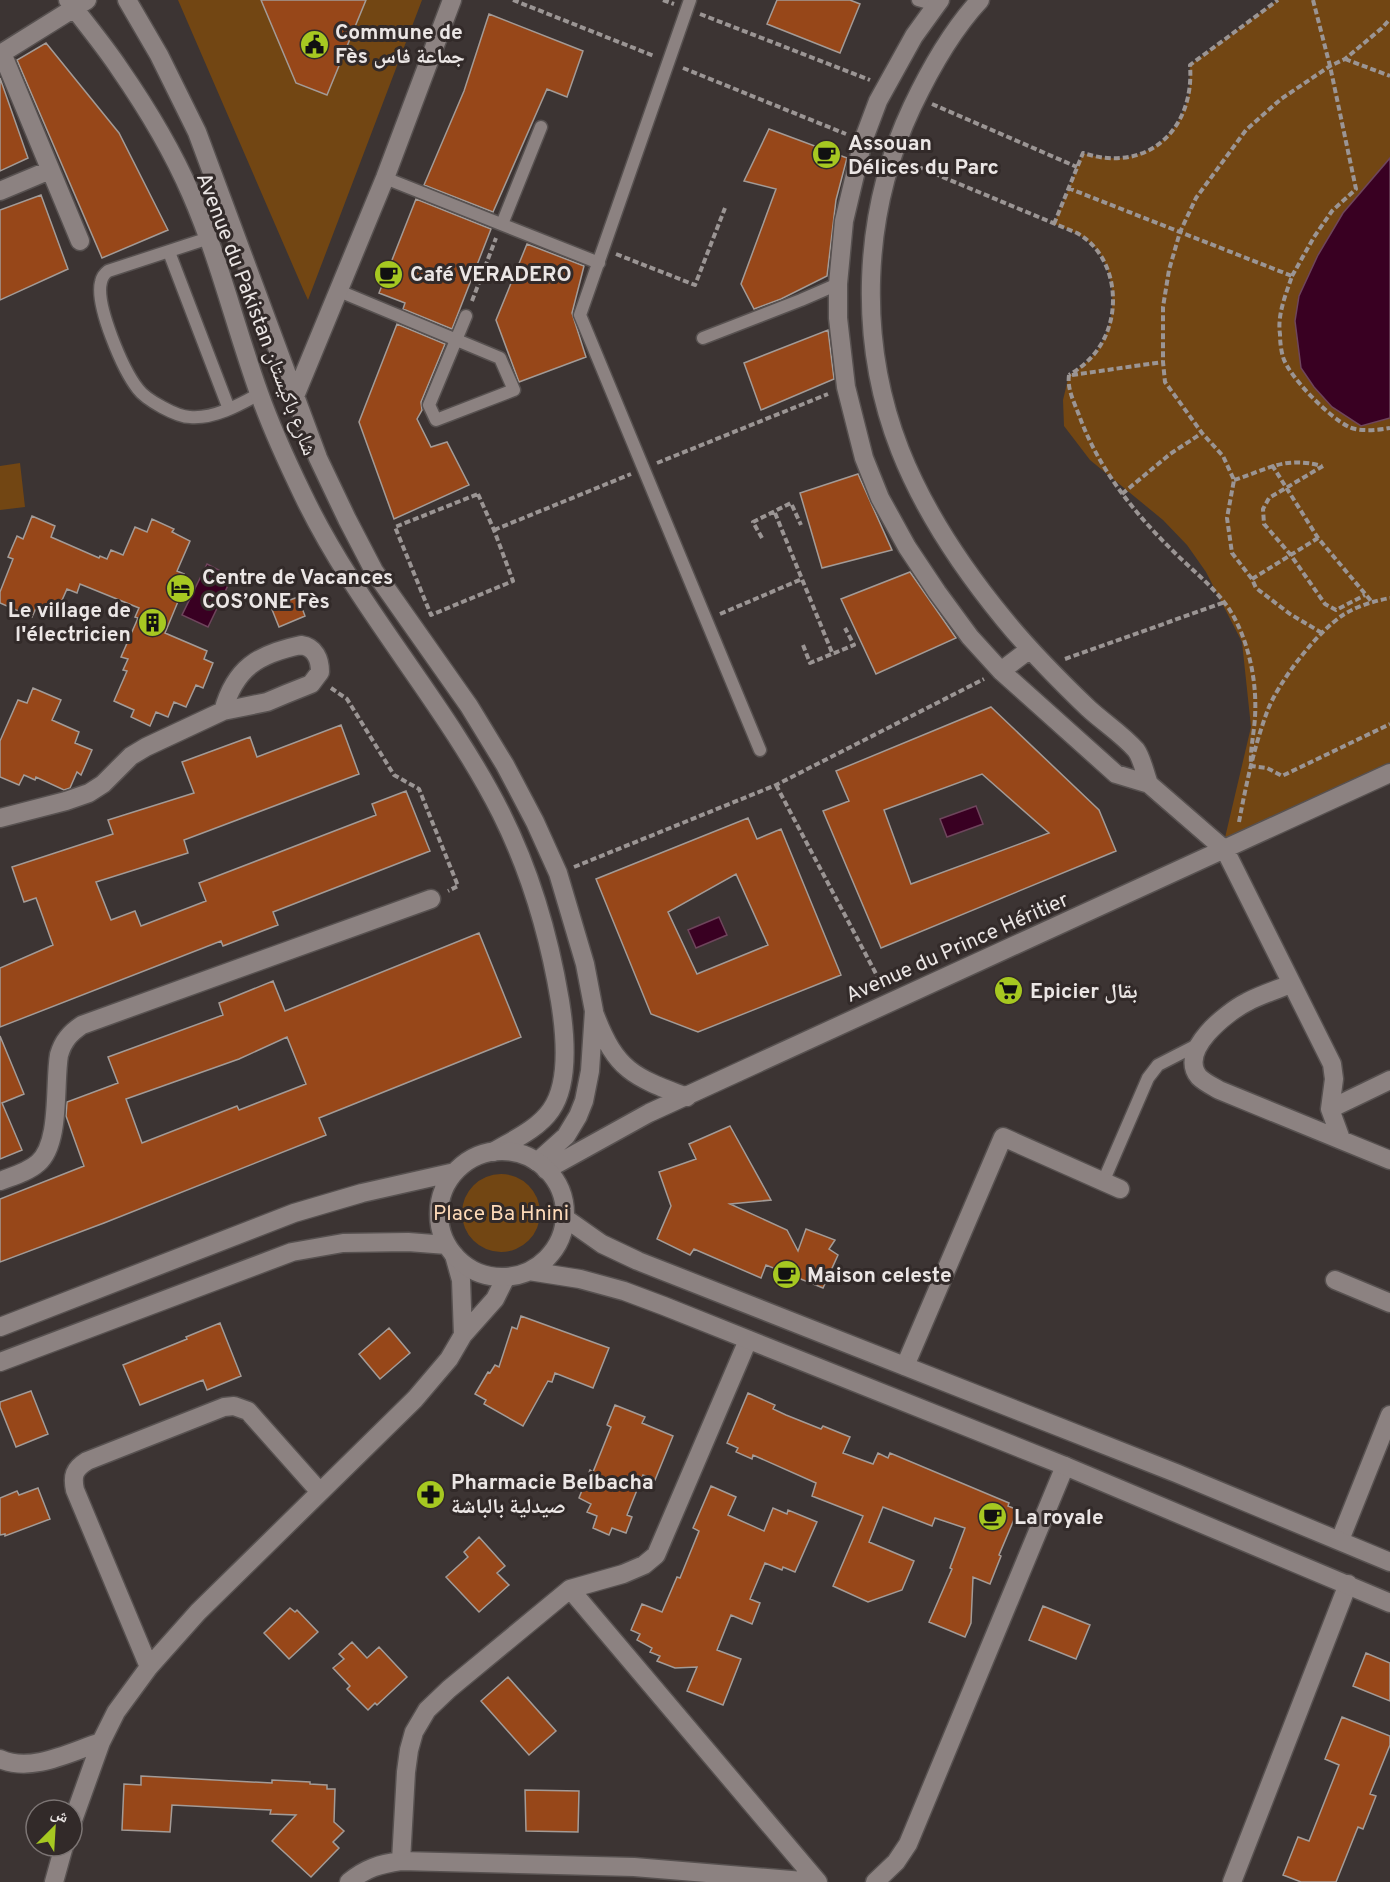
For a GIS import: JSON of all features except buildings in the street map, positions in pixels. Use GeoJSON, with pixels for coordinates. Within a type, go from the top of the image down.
{"type":"FeatureCollection","features":[{"type":"Feature","properties":{"kind":"street","name":"Avenue du Pakistan شارع باكيستان"},"geometry":{"type":"LineString","coordinates":[[127,0],[159,55],[197,132],[318,458],[374,571],[469,706],[499,755],[535,822],[558,873],[585,964],[594,1011],[590,1071],[584,1101],[566,1136],[541,1166]]}},
{"type":"Feature","properties":{"kind":"street"},"geometry":{"type":"LineString","coordinates":[[295,396],[385,178],[452,0]]}},
{"type":"Feature","properties":{"kind":"street"},"geometry":{"type":"LineString","coordinates":[[980,0],[965,7],[934,63],[892,156],[882,190],[872,249],[870,291],[878,372],[900,450],[920,494],[946,538],[973,579],[1045,666],[1137,752],[1149,784]]}},
{"type":"Feature","properties":{"kind":"street","name":"Avenue du Pakistan شارع باكيستان"},"geometry":{"type":"LineString","coordinates":[[76,3],[120,68],[165,142],[190,191],[209,238],[259,394],[304,497],[333,550],[468,755],[500,812],[526,868],[543,920],[555,968],[563,1019],[564,1053],[561,1084],[551,1110],[538,1124],[493,1152]]}},
{"type":"Feature","properties":{"kind":"street"},"geometry":{"type":"LineString","coordinates":[[76,3],[2,53],[80,241]]}},
{"type":"Feature","properties":{"kind":"street"},"geometry":{"type":"LineString","coordinates":[[938,3],[914,36],[885,86],[863,141],[844,221],[838,284],[838,318],[846,387],[864,458],[880,498],[907,547],[970,637],[1001,671],[1116,774],[1149,784],[1230,847],[1291,984],[1332,1064],[1334,1079],[1330,1109],[1341,1139]]}},
{"type":"Feature","properties":{"kind":"street"},"geometry":{"type":"LineString","coordinates":[[0,191],[50,170]]}},
{"type":"Feature","properties":{"kind":"street"},"geometry":{"type":"LineString","coordinates":[[0,818],[89,793],[103,784],[131,756],[146,747],[223,711],[267,702],[311,684],[320,672],[318,658],[307,646],[294,647],[255,661],[242,671],[233,684],[223,711]]}},
{"type":"Feature","properties":{"kind":"street"},"geometry":{"type":"LineString","coordinates":[[1001,671],[1030,649]]}},
{"type":"Feature","properties":{"kind":"street","name":"Avenue du Prince Héritier"},"geometry":{"type":"LineString","coordinates":[[541,1166],[890,1001],[1390,773]]}},
{"type":"Feature","properties":{"kind":"street"},"geometry":{"type":"LineString","coordinates":[[0,1181],[31,1169],[40,1162],[44,1155],[53,1128],[59,1055],[62,1045],[71,1033],[82,1025],[431,899]]}},
{"type":"Feature","properties":{"kind":"street"},"geometry":{"type":"LineString","coordinates":[[1291,984],[1247,1002],[1216,1025],[1199,1044],[1193,1062],[1199,1077],[1219,1090],[1390,1160]]}},
{"type":"Feature","properties":{"kind":"street"},"geometry":{"type":"LineString","coordinates":[[594,1011],[604,1039],[624,1067],[634,1075],[653,1084],[687,1096]]}},
{"type":"Feature","properties":{"kind":"street"},"geometry":{"type":"LineString","coordinates":[[1330,1109],[1390,1080]]}},
{"type":"Feature","properties":{"kind":"street"},"geometry":{"type":"LineString","coordinates":[[905,1366],[1003,1137],[1120,1189]]}},
{"type":"Feature","properties":{"kind":"street"},"geometry":{"type":"LineString","coordinates":[[0,1362],[292,1252],[343,1243],[408,1242],[450,1250],[472,1270],[491,1276],[506,1277],[530,1271],[549,1257],[556,1247],[565,1218],[562,1194],[557,1184],[541,1166],[512,1152],[493,1152],[472,1159],[455,1172],[445,1187],[440,1204],[440,1228],[450,1250],[461,1280],[463,1335]]}},
{"type":"Feature","properties":{"kind":"street"},"geometry":{"type":"LineString","coordinates":[[0,1327],[294,1213],[362,1192],[455,1172]]}},
{"type":"Feature","properties":{"kind":"street"},"geometry":{"type":"LineString","coordinates":[[565,1218],[602,1244],[638,1261],[1176,1473],[1390,1562]]}},
{"type":"Feature","properties":{"kind":"street"},"geometry":{"type":"LineString","coordinates":[[530,1271],[580,1279],[624,1291],[1065,1466],[1390,1603]]}},
{"type":"Feature","properties":{"kind":"street"},"geometry":{"type":"LineString","coordinates":[[81,1798],[101,1742],[116,1712],[149,1667],[198,1612],[415,1399],[449,1359],[463,1335],[495,1299],[506,1277]]}},
{"type":"Feature","properties":{"kind":"street"},"geometry":{"type":"LineString","coordinates":[[1335,1280],[1390,1303]]}},
{"type":"Feature","properties":{"kind":"street"},"geometry":{"type":"LineString","coordinates":[[401,1861],[409,1750],[420,1721],[427,1710],[449,1689],[570,1589],[623,1574],[644,1565],[656,1555],[748,1340]]}},
{"type":"Feature","properties":{"kind":"street"},"geometry":{"type":"LineString","coordinates":[[149,1667],[75,1490],[72,1479],[78,1467],[97,1457],[224,1407],[234,1406],[248,1411],[320,1492]]}},
{"type":"Feature","properties":{"kind":"street"},"geometry":{"type":"LineString","coordinates":[[1340,1540],[1390,1415]]}},
{"type":"Feature","properties":{"kind":"street"},"geometry":{"type":"LineString","coordinates":[[875,1882],[896,1862],[908,1844],[1065,1466]]}},
{"type":"Feature","properties":{"kind":"street"},"geometry":{"type":"LineString","coordinates":[[1232,1882],[1348,1584]]}},
{"type":"Feature","properties":{"kind":"street"},"geometry":{"type":"LineString","coordinates":[[570,1589],[817,1882]]}},
{"type":"Feature","properties":{"kind":"street"},"geometry":{"type":"LineString","coordinates":[[0,1759],[15,1764],[31,1764],[101,1742]]}},
{"type":"Feature","properties":{"kind":"street"},"geometry":{"type":"LineString","coordinates":[[54,1882],[61,1858]]}},
{"type":"Feature","properties":{"kind":"street"},"geometry":{"type":"LineString","coordinates":[[349,1882],[363,1871],[378,1864],[401,1861],[634,1867],[817,1882]]}},
{"type":"Feature","properties":{"kind":"lane"},"geometry":{"type":"LineString","coordinates":[[918,0],[938,3]]}},
{"type":"Feature","properties":{"kind":"lane"},"geometry":{"type":"LineString","coordinates":[[688,4],[580,315],[760,750]]}},
{"type":"Feature","properties":{"kind":"lane"},"geometry":{"type":"LineString","coordinates":[[502,224],[541,127]]}},
{"type":"Feature","properties":{"kind":"lane"},"geometry":{"type":"LineString","coordinates":[[385,178],[599,263]]}},
{"type":"Feature","properties":{"kind":"lane"},"geometry":{"type":"LineString","coordinates":[[209,238],[108,271],[102,276],[101,295],[108,333],[138,390],[162,407],[189,418],[229,409],[259,394]]}},
{"type":"Feature","properties":{"kind":"lane"},"geometry":{"type":"LineString","coordinates":[[168,252],[229,409]]}},
{"type":"Feature","properties":{"kind":"lane"},"geometry":{"type":"LineString","coordinates":[[704,338],[838,284]]}},
{"type":"Feature","properties":{"kind":"lane"},"geometry":{"type":"LineString","coordinates":[[339,291],[457,340],[500,358],[514,390],[436,420],[429,405],[457,340],[466,316]]}},
{"type":"Feature","properties":{"kind":"lane"},"geometry":{"type":"LineString","coordinates":[[1103,1182],[1148,1078],[1158,1065],[1199,1044]]}},
{"type":"Feature","properties":{"kind":"path"},"geometry":{"type":"LineString","coordinates":[[513,0],[863,141]]}},
{"type":"Feature","properties":{"kind":"path"},"geometry":{"type":"LineString","coordinates":[[663,0],[688,4],[885,86]]}},
{"type":"Feature","properties":{"kind":"path"},"geometry":{"type":"LineString","coordinates":[[1054,224],[1083,153],[1097,157],[1127,157],[1141,154],[1165,141],[1179,123],[1188,101],[1190,65],[1278,0]]}},
{"type":"Feature","properties":{"kind":"path"},"geometry":{"type":"LineString","coordinates":[[1313,0],[1330,66],[1356,189],[1332,211],[1292,276],[1282,306],[1279,332],[1284,359],[1305,389],[1332,417],[1351,428],[1379,430],[1390,428]]}},
{"type":"Feature","properties":{"kind":"path"},"geometry":{"type":"LineString","coordinates":[[1322,633],[1290,614],[1256,588],[1232,553],[1227,518],[1234,480],[1222,456],[1165,382],[1164,298],[1168,270],[1180,232],[1196,198],[1246,130],[1281,99],[1344,59],[1390,19]]}},
{"type":"Feature","properties":{"kind":"path"},"geometry":{"type":"LineString","coordinates":[[1344,59],[1390,76]]}},
{"type":"Feature","properties":{"kind":"path"},"geometry":{"type":"LineString","coordinates":[[917,97],[1077,167]]}},
{"type":"Feature","properties":{"kind":"path"},"geometry":{"type":"LineString","coordinates":[[892,156],[1077,233],[1091,242],[1104,261],[1112,290],[1111,315],[1104,340],[1089,360],[1069,375],[1071,394],[1087,436],[1122,494],[1155,533],[1225,602],[1240,632],[1254,679],[1256,717],[1250,750],[1251,766]]}},
{"type":"Feature","properties":{"kind":"path"},"geometry":{"type":"LineString","coordinates":[[1068,188],[1292,276]]}},
{"type":"Feature","properties":{"kind":"path"},"geometry":{"type":"LineString","coordinates":[[604,250],[694,285],[725,208]]}},
{"type":"Feature","properties":{"kind":"path"},"geometry":{"type":"LineString","coordinates":[[466,316],[502,224]]}},
{"type":"Feature","properties":{"kind":"path"},"geometry":{"type":"LineString","coordinates":[[1069,375],[1163,362]]}},
{"type":"Feature","properties":{"kind":"path"},"geometry":{"type":"LineString","coordinates":[[494,530],[846,387]]}},
{"type":"Feature","properties":{"kind":"path"},"geometry":{"type":"LineString","coordinates":[[1122,494],[1170,454],[1202,432]]}},
{"type":"Feature","properties":{"kind":"path"},"geometry":{"type":"LineString","coordinates":[[1234,480],[1282,463],[1308,462],[1323,466],[1269,498],[1263,509],[1264,524],[1290,554],[1325,604],[1336,610],[1365,595]]}},
{"type":"Feature","properties":{"kind":"path"},"geometry":{"type":"LineString","coordinates":[[1272,465],[1318,538],[1372,602]]}},
{"type":"Feature","properties":{"kind":"path"},"geometry":{"type":"LineString","coordinates":[[478,494],[494,530],[513,581],[430,615],[395,527],[478,494]]}},
{"type":"Feature","properties":{"kind":"path"},"geometry":{"type":"LineString","coordinates":[[762,538],[753,522],[791,503],[801,525]]}},
{"type":"Feature","properties":{"kind":"path"},"geometry":{"type":"LineString","coordinates":[[775,513],[833,655]]}},
{"type":"Feature","properties":{"kind":"path"},"geometry":{"type":"LineString","coordinates":[[1252,579],[1318,538]]}},
{"type":"Feature","properties":{"kind":"path"},"geometry":{"type":"LineString","coordinates":[[705,621],[802,579]]}},
{"type":"Feature","properties":{"kind":"path"},"geometry":{"type":"LineString","coordinates":[[1230,847],[1268,709],[1290,672],[1322,633],[1344,615],[1372,602],[1390,598]]}},
{"type":"Feature","properties":{"kind":"path"},"geometry":{"type":"LineString","coordinates":[[1045,666],[1225,602]]}},
{"type":"Feature","properties":{"kind":"path"},"geometry":{"type":"LineString","coordinates":[[803,645],[810,663],[833,655],[854,645],[845,628]]}},
{"type":"Feature","properties":{"kind":"path"},"geometry":{"type":"LineString","coordinates":[[558,873],[776,785],[1001,671]]}},
{"type":"Feature","properties":{"kind":"path"},"geometry":{"type":"LineString","coordinates":[[311,684],[328,687],[347,699],[394,775],[419,789],[458,886],[431,899]]}},
{"type":"Feature","properties":{"kind":"path"},"geometry":{"type":"LineString","coordinates":[[1251,766],[1268,768],[1282,776],[1390,724]]}},
{"type":"Feature","properties":{"kind":"path"},"geometry":{"type":"LineString","coordinates":[[776,785],[890,1001]]}},
{"type":"Feature","properties":{"kind":"green space"},"geometry":{"type":"Polygon","coordinates":[[[178,0],[422,0],[308,300],[303,289],[178,0]]]}},
{"type":"Feature","properties":{"kind":"green space"},"geometry":{"type":"Polygon","coordinates":[[[1278,0],[1390,0],[1390,763],[1224,842],[1251,727],[1242,642],[1206,572],[1187,545],[1163,520],[1090,460],[1064,426],[1063,400],[1069,375],[1090,359],[1104,339],[1111,317],[1112,293],[1108,270],[1093,245],[1072,231],[1054,224],[1083,153],[1118,158],[1134,156],[1162,141],[1173,130],[1182,115],[1189,94],[1190,65],[1278,0]]]}},
{"type":"Feature","properties":{"kind":"green space"},"geometry":{"type":"Polygon","coordinates":[[[20,463],[25,507],[0,510],[0,466],[20,463]]]}},
{"type":"Feature","properties":{"kind":"green space","name":"Place Ba Hnini"},"geometry":{"type":"Polygon","coordinates":[[[501,1174],[516,1177],[533,1191],[540,1213],[537,1228],[523,1245],[501,1252],[486,1249],[469,1235],[462,1213],[465,1198],[479,1181],[501,1174]]]}},
{"type":"Feature","properties":{"kind":"shaded area"},"geometry":{"type":"Polygon","coordinates":[[[1390,158],[1390,418],[1361,426],[1332,407],[1301,368],[1295,321],[1299,296],[1318,255],[1343,213],[1390,158]]]}},
{"type":"Feature","properties":{"kind":"shaded area"},"geometry":{"type":"Polygon","coordinates":[[[207,564],[232,577],[208,627],[182,615],[207,564]]]}},
{"type":"Feature","properties":{"kind":"shaded area"},"geometry":{"type":"Polygon","coordinates":[[[976,806],[983,824],[947,837],[940,819],[976,806]]]}},
{"type":"Feature","properties":{"kind":"shaded area"},"geometry":{"type":"Polygon","coordinates":[[[719,917],[727,935],[696,948],[688,930],[719,917]]]}},
{"type":"Feature","properties":{"kind":"place","name":"Commune de Fès جماعة فاس"},"geometry":{"type":"Point","coordinates":[314,44]}},
{"type":"Feature","properties":{"kind":"place","name":"Assouan Délices du Parc"},"geometry":{"type":"Point","coordinates":[827,155]}},
{"type":"Feature","properties":{"kind":"place","name":"Café VERADERO"},"geometry":{"type":"Point","coordinates":[389,274]}},
{"type":"Feature","properties":{"kind":"place","name":"Centre de Vacances COS’ONE Fès"},"geometry":{"type":"Point","coordinates":[181,589]}},
{"type":"Feature","properties":{"kind":"place","name":"Le village de l'électricien"},"geometry":{"type":"Point","coordinates":[152,622]}},
{"type":"Feature","properties":{"kind":"place","name":"Epicier بقال"},"geometry":{"type":"Point","coordinates":[1009,991]}},
{"type":"Feature","properties":{"kind":"place","name":"Maison celeste"},"geometry":{"type":"Point","coordinates":[786,1275]}},
{"type":"Feature","properties":{"kind":"place","name":"Pharmacie Belbacha صيدلية بالباشة"},"geometry":{"type":"Point","coordinates":[430,1494]}},
{"type":"Feature","properties":{"kind":"place","name":"La royale"},"geometry":{"type":"Point","coordinates":[993,1517]}}]}
